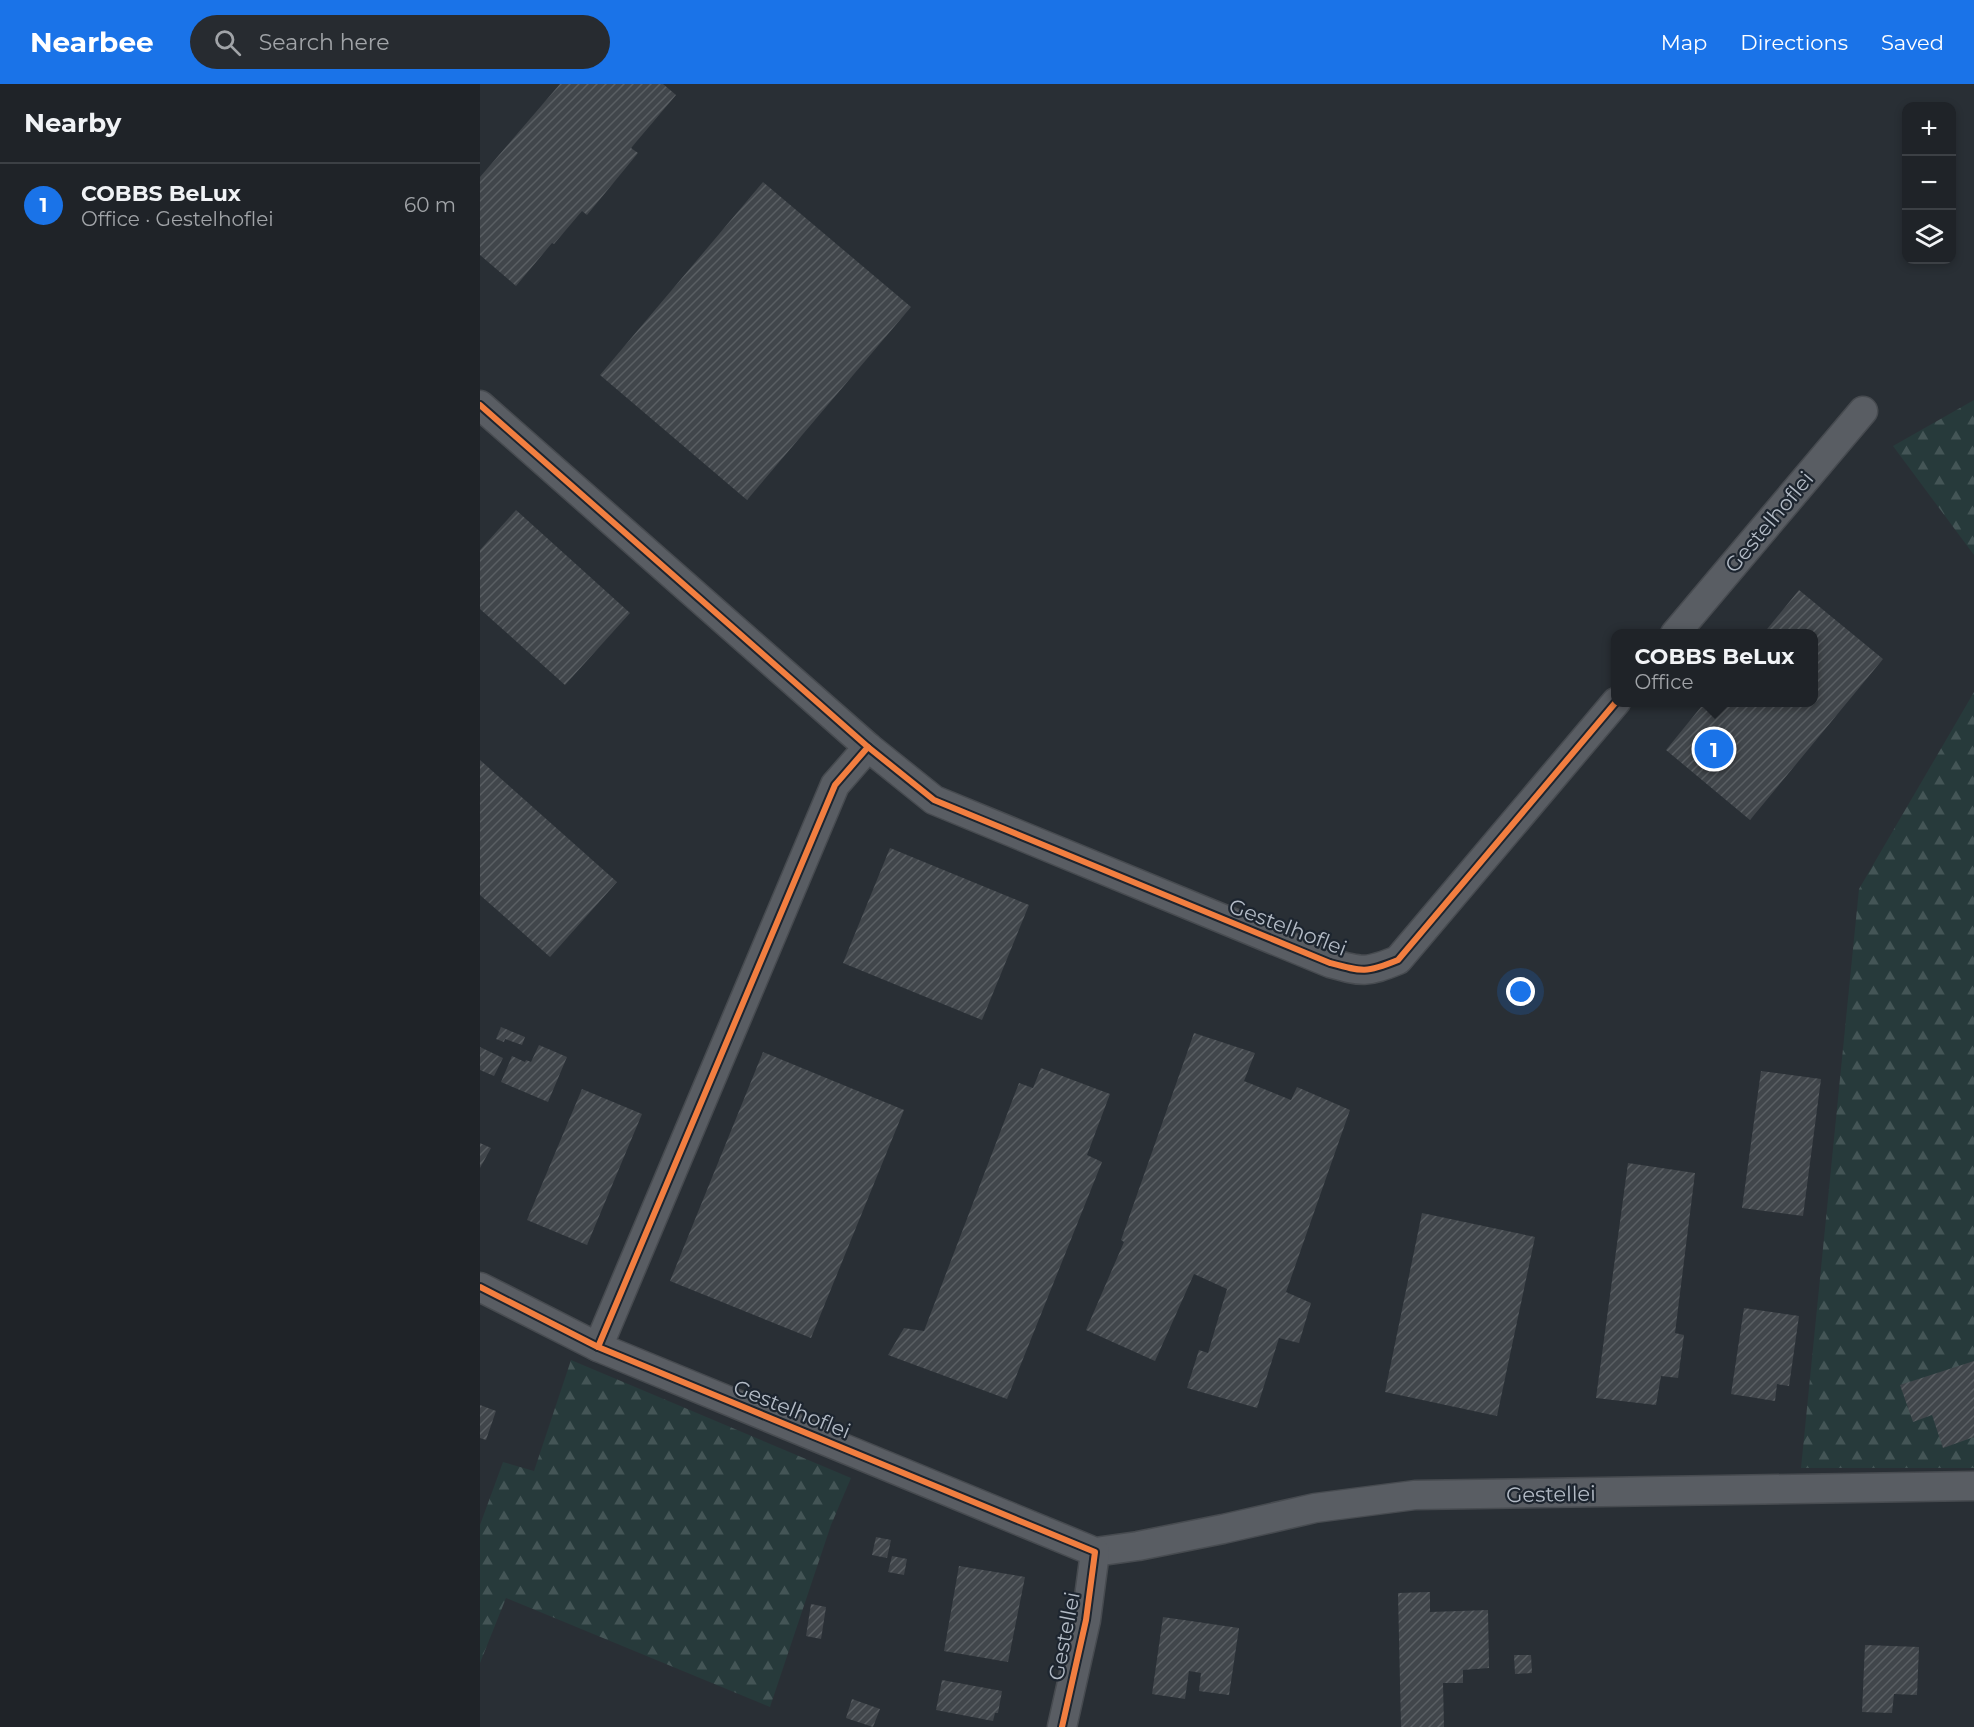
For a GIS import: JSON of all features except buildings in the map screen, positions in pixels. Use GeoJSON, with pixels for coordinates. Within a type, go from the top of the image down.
{"type":"FeatureCollection","features":[{"type":"Feature","properties":{"kind":"street","name":"Gestelhoflei"},"geometry":{"type":"LineString","coordinates":[[480,405],[868,747],[934,800],[1330,963],[1359,971],[1375,969],[1398,960],[1612,707]]}},
{"type":"Feature","properties":{"kind":"street","name":"Gestelhoflei"},"geometry":{"type":"LineString","coordinates":[[1677,629],[1863,411]]}},
{"type":"Feature","properties":{"kind":"street"},"geometry":{"type":"LineString","coordinates":[[598,1347],[835,785],[868,747]]}},
{"type":"Feature","properties":{"kind":"street","name":"Gestelhoflei"},"geometry":{"type":"LineString","coordinates":[[480,1287],[598,1347],[1095,1552]]}},
{"type":"Feature","properties":{"kind":"street","name":"Gestellei"},"geometry":{"type":"LineString","coordinates":[[1062,1727],[1086,1620],[1095,1552],[1223,1529],[1315,1508],[1415,1496],[1974,1485]]}},
{"type":"Feature","properties":{"kind":"green space"},"geometry":{"type":"Polygon","coordinates":[[[1974,400],[1974,555],[1893,446],[1974,400]]]}},
{"type":"Feature","properties":{"kind":"green space"},"geometry":{"type":"Polygon","coordinates":[[[1974,692],[1974,1468],[1801,1468],[1859,889],[1974,692]]]}},
{"type":"Feature","properties":{"kind":"green space"},"geometry":{"type":"Polygon","coordinates":[[[571,1360],[851,1478],[831,1525],[770,1707],[506,1598],[480,1663],[480,1525],[503,1462],[534,1471],[571,1360]]]}},
{"type":"Feature","properties":{"kind":"cycle path"},"geometry":{"type":"LineString","coordinates":[[480,405],[868,747],[835,785],[598,1347]]}},
{"type":"Feature","properties":{"kind":"cycle path"},"geometry":{"type":"LineString","coordinates":[[868,747],[934,800],[1330,963],[1364,970],[1398,960],[1612,707]]}},
{"type":"Feature","properties":{"kind":"cycle path"},"geometry":{"type":"LineString","coordinates":[[480,1287],[598,1347],[1095,1552],[1086,1620],[1062,1727]]}},
{"type":"Feature","properties":{"kind":"place","name":"COBBS BeLux"},"geometry":{"type":"Point","coordinates":[1714,749]}}]}
